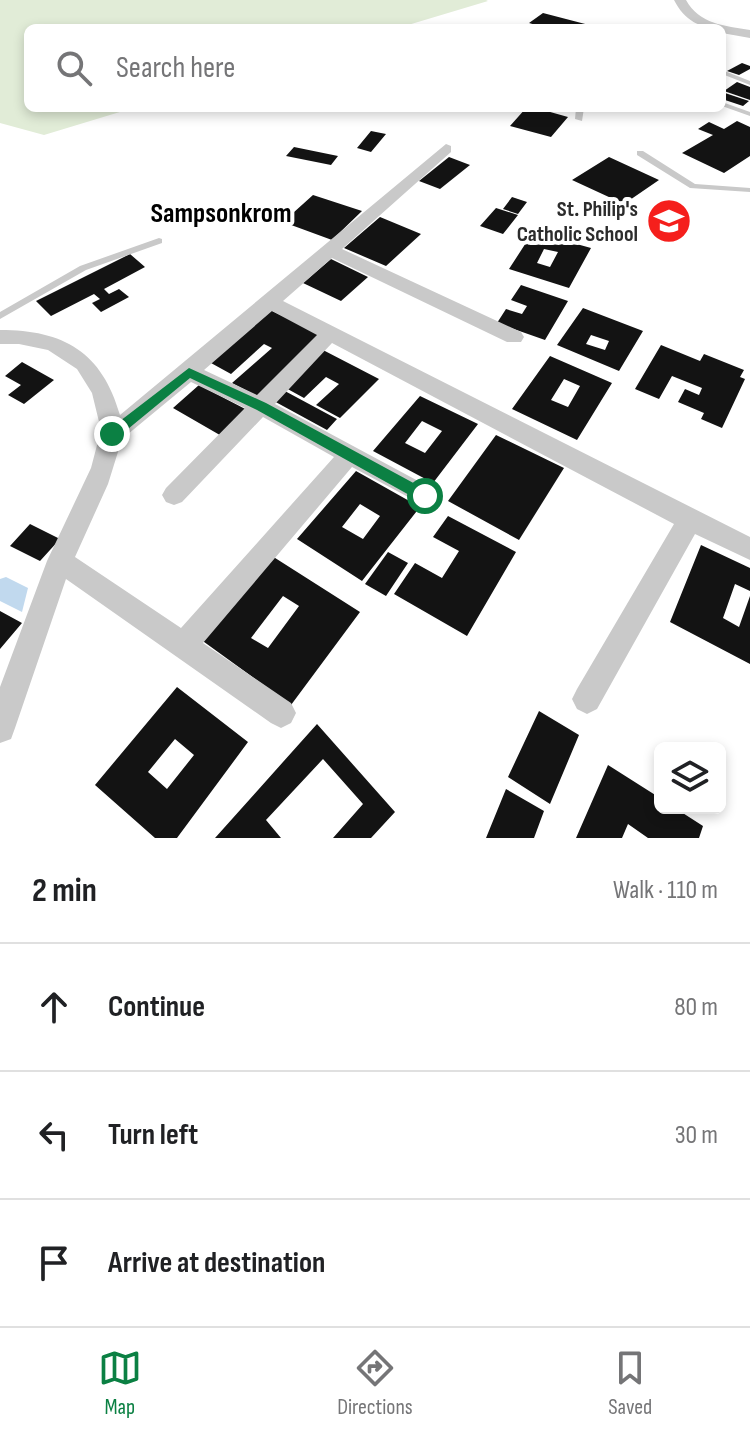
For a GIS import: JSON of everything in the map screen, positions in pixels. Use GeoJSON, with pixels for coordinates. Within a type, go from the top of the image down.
{"type":"FeatureCollection","features":[{"type":"Feature","properties":{"kind":"street"},"geometry":{"type":"LineString","coordinates":[[680,0],[687,15],[704,24]]}},
{"type":"Feature","properties":{"kind":"street"},"geometry":{"type":"LineString","coordinates":[[726,29],[750,34]]}},
{"type":"Feature","properties":{"kind":"street"},"geometry":{"type":"LineString","coordinates":[[112,434],[189,372],[446,149]]}},
{"type":"Feature","properties":{"kind":"street"},"geometry":{"type":"LineString","coordinates":[[330,250],[514,337]]}},
{"type":"Feature","properties":{"kind":"street"},"geometry":{"type":"LineString","coordinates":[[270,302],[750,549]]}},
{"type":"Feature","properties":{"kind":"street"},"geometry":{"type":"LineString","coordinates":[[174,495],[331,332]]}},
{"type":"Feature","properties":{"kind":"street"},"geometry":{"type":"LineString","coordinates":[[0,337],[29,337],[58,346],[82,361],[104,389],[112,434],[99,473],[60,561],[0,728]]}},
{"type":"Feature","properties":{"kind":"street"},"geometry":{"type":"LineString","coordinates":[[189,372],[261,406],[425,496]]}},
{"type":"Feature","properties":{"kind":"street"},"geometry":{"type":"LineString","coordinates":[[183,646],[349,455]]}},
{"type":"Feature","properties":{"kind":"street"},"geometry":{"type":"LineString","coordinates":[[587,699],[690,520]]}},
{"type":"Feature","properties":{"kind":"street"},"geometry":{"type":"LineString","coordinates":[[60,561],[281,713]]}},
{"type":"Feature","properties":{"kind":"lane"},"geometry":{"type":"LineString","coordinates":[[726,74],[750,83]]}},
{"type":"Feature","properties":{"kind":"lane"},"geometry":{"type":"LineString","coordinates":[[726,105],[750,114]]}},
{"type":"Feature","properties":{"kind":"lane"},"geometry":{"type":"LineString","coordinates":[[579,119],[580,112]]}},
{"type":"Feature","properties":{"kind":"lane"},"geometry":{"type":"LineString","coordinates":[[640,153],[693,186],[750,190]]}},
{"type":"Feature","properties":{"kind":"lane"},"geometry":{"type":"LineString","coordinates":[[0,316],[83,268],[159,241]]}},
{"type":"Feature","properties":{"kind":"green space"},"geometry":{"type":"Polygon","coordinates":[[[0,0],[488,1],[411,24],[24,24],[24,112],[120,112],[44,135],[0,123],[0,0]]]}},
{"type":"Feature","properties":{"kind":"water"},"geometry":{"type":"Polygon","coordinates":[[[6,577],[28,588],[22,612],[0,601],[0,579],[6,577]]]}},
{"type":"Feature","properties":{"kind":"building"},"geometry":{"type":"Polygon","coordinates":[[[543,13],[585,24],[532,24],[529,23],[543,13]]]}},
{"type":"Feature","properties":{"kind":"building"},"geometry":{"type":"Polygon","coordinates":[[[742,63],[750,69],[739,75],[727,71],[742,63]]]}},
{"type":"Feature","properties":{"kind":"building"},"geometry":{"type":"Polygon","coordinates":[[[737,82],[750,87],[750,100],[726,92],[737,82]]]}},
{"type":"Feature","properties":{"kind":"building"},"geometry":{"type":"Polygon","coordinates":[[[726,93],[749,101],[743,106],[726,100],[726,93]]]}},
{"type":"Feature","properties":{"kind":"building"},"geometry":{"type":"Polygon","coordinates":[[[522,112],[550,112],[568,117],[551,137],[510,126],[522,112]]]}},
{"type":"Feature","properties":{"kind":"building"},"geometry":{"type":"Polygon","coordinates":[[[737,121],[750,127],[750,156],[724,173],[682,153],[713,135],[698,129],[709,122],[724,129],[737,121]]]}},
{"type":"Feature","properties":{"kind":"building"},"geometry":{"type":"Polygon","coordinates":[[[371,131],[386,134],[371,152],[357,148],[371,131]]]}},
{"type":"Feature","properties":{"kind":"building"},"geometry":{"type":"Polygon","coordinates":[[[294,147],[338,156],[331,165],[286,156],[294,147]]]}},
{"type":"Feature","properties":{"kind":"building"},"geometry":{"type":"Polygon","coordinates":[[[449,157],[470,165],[440,189],[419,181],[449,157]]]}},
{"type":"Feature","properties":{"kind":"building"},"geometry":{"type":"Polygon","coordinates":[[[609,157],[659,180],[624,204],[572,180],[609,157]]]}},
{"type":"Feature","properties":{"kind":"building"},"geometry":{"type":"Polygon","coordinates":[[[313,195],[362,211],[332,240],[283,222],[313,195]]]}},
{"type":"Feature","properties":{"kind":"building"},"geometry":{"type":"Polygon","coordinates":[[[512,197],[527,202],[518,214],[503,209],[512,197]]]}},
{"type":"Feature","properties":{"kind":"building"},"geometry":{"type":"Polygon","coordinates":[[[496,208],[518,215],[503,234],[480,226],[496,208]]]}},
{"type":"Feature","properties":{"kind":"building"},"geometry":{"type":"Polygon","coordinates":[[[380,217],[421,234],[386,266],[344,248],[380,217]]]}},
{"type":"Feature","properties":{"kind":"building"},"geometry":{"type":"Polygon","coordinates":[[[533,232],[591,248],[569,288],[509,269],[533,232]],[[544,249],[537,263],[550,267],[558,252],[544,249]]]}},
{"type":"Feature","properties":{"kind":"building"},"geometry":{"type":"Polygon","coordinates":[[[130,254],[145,267],[104,289],[109,294],[119,289],[129,297],[101,312],[92,303],[100,299],[94,294],[51,316],[36,301],[130,254]]]}},
{"type":"Feature","properties":{"kind":"building"},"geometry":{"type":"Polygon","coordinates":[[[331,259],[368,277],[341,301],[303,283],[331,259]]]}},
{"type":"Feature","properties":{"kind":"building"},"geometry":{"type":"Polygon","coordinates":[[[521,285],[568,301],[545,340],[497,323],[506,309],[522,314],[527,306],[511,300],[521,285]]]}},
{"type":"Feature","properties":{"kind":"building"},"geometry":{"type":"Polygon","coordinates":[[[583,308],[643,331],[619,371],[557,345],[583,308]],[[591,335],[586,344],[605,350],[609,341],[591,335]]]}},
{"type":"Feature","properties":{"kind":"building"},"geometry":{"type":"Polygon","coordinates":[[[270,310],[320,334],[257,396],[232,383],[272,348],[264,344],[231,374],[211,363],[270,310]]]}},
{"type":"Feature","properties":{"kind":"building"},"geometry":{"type":"Polygon","coordinates":[[[661,345],[700,361],[704,354],[744,370],[740,377],[745,379],[722,428],[701,419],[704,413],[678,402],[685,389],[699,395],[702,388],[672,376],[659,399],[635,389],[661,345]]]}},
{"type":"Feature","properties":{"kind":"building"},"geometry":{"type":"Polygon","coordinates":[[[323,350],[379,379],[340,418],[316,405],[339,384],[326,377],[304,398],[284,387],[323,350]]]}},
{"type":"Feature","properties":{"kind":"building"},"geometry":{"type":"Polygon","coordinates":[[[550,356],[612,383],[577,440],[512,409],[550,356]],[[564,379],[551,400],[568,407],[580,386],[564,379]]]}},
{"type":"Feature","properties":{"kind":"building"},"geometry":{"type":"Polygon","coordinates":[[[22,362],[54,380],[24,404],[8,395],[21,385],[5,376],[22,362]]]}},
{"type":"Feature","properties":{"kind":"building"},"geometry":{"type":"Polygon","coordinates":[[[199,385],[251,412],[225,438],[173,408],[199,385]]]}},
{"type":"Feature","properties":{"kind":"building"},"geometry":{"type":"Polygon","coordinates":[[[283,390],[337,419],[327,430],[272,400],[283,390]]]}},
{"type":"Feature","properties":{"kind":"building"},"geometry":{"type":"Polygon","coordinates":[[[420,396],[478,424],[433,483],[373,451],[420,396]],[[422,421],[405,443],[425,453],[442,431],[422,421]]]}},
{"type":"Feature","properties":{"kind":"building"},"geometry":{"type":"Polygon","coordinates":[[[496,435],[564,468],[519,540],[448,501],[496,435]]]}},
{"type":"Feature","properties":{"kind":"building"},"geometry":{"type":"Polygon","coordinates":[[[356,471],[420,507],[362,581],[297,539],[356,471]],[[360,504],[342,527],[363,539],[380,516],[360,504]]]}},
{"type":"Feature","properties":{"kind":"building"},"geometry":{"type":"Polygon","coordinates":[[[448,516],[516,552],[467,636],[394,594],[415,563],[442,578],[459,551],[433,537],[448,516]]]}},
{"type":"Feature","properties":{"kind":"building"},"geometry":{"type":"Polygon","coordinates":[[[30,524],[60,539],[40,561],[10,546],[30,524]]]}},
{"type":"Feature","properties":{"kind":"building"},"geometry":{"type":"Polygon","coordinates":[[[701,545],[750,568],[750,591],[735,584],[723,618],[739,627],[750,596],[750,664],[670,622],[701,545]]]}},
{"type":"Feature","properties":{"kind":"building"},"geometry":{"type":"Polygon","coordinates":[[[388,552],[408,563],[386,596],[365,584],[388,552]]]}},
{"type":"Feature","properties":{"kind":"building"},"geometry":{"type":"Polygon","coordinates":[[[272,556],[360,612],[291,705],[200,639],[272,556]],[[283,596],[251,638],[268,648],[299,606],[283,596]]]}},
{"type":"Feature","properties":{"kind":"building"},"geometry":{"type":"Polygon","coordinates":[[[0,611],[22,623],[0,649],[0,611]]]}},
{"type":"Feature","properties":{"kind":"building"},"geometry":{"type":"Polygon","coordinates":[[[177,687],[248,742],[177,838],[155,838],[95,785],[177,687]],[[175,739],[148,772],[167,789],[194,755],[175,739]]]}},
{"type":"Feature","properties":{"kind":"building"},"geometry":{"type":"Polygon","coordinates":[[[539,711],[579,735],[550,804],[508,777],[539,711]]]}},
{"type":"Feature","properties":{"kind":"building"},"geometry":{"type":"Polygon","coordinates":[[[317,724],[395,812],[371,838],[333,838],[363,804],[323,759],[266,820],[281,838],[215,838],[317,724]]]}},
{"type":"Feature","properties":{"kind":"building"},"geometry":{"type":"Polygon","coordinates":[[[608,765],[654,794],[654,814],[684,814],[703,826],[699,838],[648,838],[628,824],[622,838],[576,838],[608,765]]]}},
{"type":"Feature","properties":{"kind":"building"},"geometry":{"type":"Polygon","coordinates":[[[506,789],[544,811],[534,838],[486,838],[506,789]]]}},
{"type":"Feature","properties":{"kind":"place","name":"St. Philip's Catholic School"},"geometry":{"type":"Point","coordinates":[669,221]}},
{"type":"Feature","properties":{"kind":"district","name":"Sampsonkrom"},"geometry":{"type":"Point","coordinates":[221,212]}},
{"type":"Feature","properties":{"kind":"route"},"geometry":{"type":"LineString","coordinates":[[112,434],[189,372],[261,406],[425,496]]}}]}
